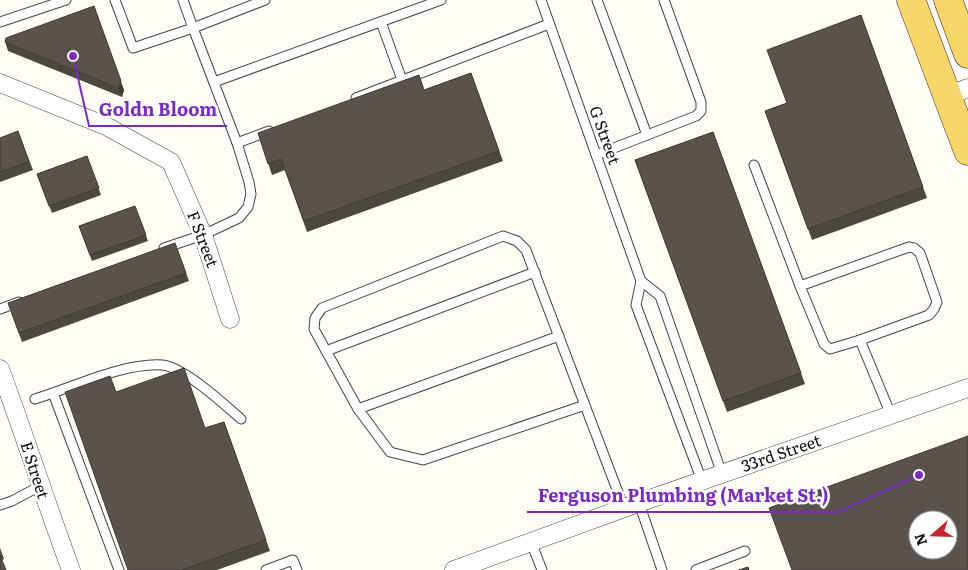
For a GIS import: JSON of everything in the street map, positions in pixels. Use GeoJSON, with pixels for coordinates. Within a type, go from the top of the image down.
{"type":"FeatureCollection","features":[{"type":"Feature","properties":{"kind":"main road"},"geometry":{"type":"LineString","coordinates":[[911,0],[958,92],[968,151]]}},
{"type":"Feature","properties":{"kind":"main road"},"geometry":{"type":"LineString","coordinates":[[948,0],[968,54]]}},
{"type":"Feature","properties":{"kind":"street","name":"F Street"},"geometry":{"type":"LineString","coordinates":[[0,83],[106,126],[171,162],[203,235],[230,319]]}},
{"type":"Feature","properties":{"kind":"street","name":"E Street"},"geometry":{"type":"LineString","coordinates":[[0,369],[71,570]]}},
{"type":"Feature","properties":{"kind":"street","name":"33rd Street"},"geometry":{"type":"LineString","coordinates":[[454,570],[632,505],[968,388]]}},
{"type":"Feature","properties":{"kind":"lane"},"geometry":{"type":"LineString","coordinates":[[0,22],[66,0]]}},
{"type":"Feature","properties":{"kind":"lane"},"geometry":{"type":"LineString","coordinates":[[115,0],[133,48],[194,28],[265,0]]}},
{"type":"Feature","properties":{"kind":"lane"},"geometry":{"type":"LineString","coordinates":[[156,251],[203,235],[239,218],[248,207],[251,194],[237,143],[182,0]]}},
{"type":"Feature","properties":{"kind":"lane"},"geometry":{"type":"LineString","coordinates":[[214,82],[441,0]]}},
{"type":"Feature","properties":{"kind":"lane","name":"G Street"},"geometry":{"type":"LineString","coordinates":[[541,0],[641,281]]}},
{"type":"Feature","properties":{"kind":"lane"},"geometry":{"type":"LineString","coordinates":[[597,0],[647,135]]}},
{"type":"Feature","properties":{"kind":"lane"},"geometry":{"type":"LineString","coordinates":[[596,155],[696,116],[701,111],[701,102],[664,0]]}},
{"type":"Feature","properties":{"kind":"lane"},"geometry":{"type":"LineString","coordinates":[[381,22],[402,80]]}},
{"type":"Feature","properties":{"kind":"lane"},"geometry":{"type":"LineString","coordinates":[[347,101],[549,24]]}},
{"type":"Feature","properties":{"kind":"lane"},"geometry":{"type":"LineString","coordinates":[[237,143],[274,129]]}},
{"type":"Feature","properties":{"kind":"lane"},"geometry":{"type":"LineString","coordinates":[[754,165],[800,286],[824,344],[830,349],[929,315],[934,310],[937,302],[920,253],[914,248],[909,247],[800,286]]}},
{"type":"Feature","properties":{"kind":"lane"},"geometry":{"type":"LineString","coordinates":[[585,405],[423,460],[390,452],[358,409],[314,329],[315,318],[322,308],[503,236],[517,241],[526,250],[585,405],[662,570]]}},
{"type":"Feature","properties":{"kind":"lane"},"geometry":{"type":"LineString","coordinates":[[326,351],[535,272]]}},
{"type":"Feature","properties":{"kind":"lane"},"geometry":{"type":"LineString","coordinates":[[702,481],[636,305],[641,281],[660,296],[722,474]]}},
{"type":"Feature","properties":{"kind":"lane"},"geometry":{"type":"LineString","coordinates":[[0,309],[31,298]]}},
{"type":"Feature","properties":{"kind":"lane"},"geometry":{"type":"LineString","coordinates":[[358,409],[559,336]]}},
{"type":"Feature","properties":{"kind":"lane"},"geometry":{"type":"LineString","coordinates":[[860,340],[891,415]]}},
{"type":"Feature","properties":{"kind":"lane"},"geometry":{"type":"LineString","coordinates":[[35,399],[118,371],[163,365],[180,371],[241,419]]}},
{"type":"Feature","properties":{"kind":"lane"},"geometry":{"type":"LineString","coordinates":[[53,393],[119,570]]}},
{"type":"Feature","properties":{"kind":"lane"},"geometry":{"type":"LineString","coordinates":[[0,505],[12,501],[40,486]]}},
{"type":"Feature","properties":{"kind":"lane"},"geometry":{"type":"LineString","coordinates":[[531,542],[542,570]]}},
{"type":"Feature","properties":{"kind":"lane"},"geometry":{"type":"LineString","coordinates":[[696,570],[745,551]]}},
{"type":"Feature","properties":{"kind":"lane"},"geometry":{"type":"LineString","coordinates":[[266,570],[293,560],[297,570]]}},
{"type":"Feature","properties":{"kind":"building"},"geometry":{"type":"Polygon","coordinates":[[[94,6],[121,81],[118,88],[5,42],[6,38],[94,6]]]}},
{"type":"Feature","properties":{"kind":"building"},"geometry":{"type":"Polygon","coordinates":[[[861,15],[923,187],[808,229],[765,111],[787,103],[767,50],[861,15]]]}},
{"type":"Feature","properties":{"kind":"building"},"geometry":{"type":"Polygon","coordinates":[[[471,73],[499,151],[304,221],[281,159],[268,164],[258,133],[419,75],[424,90],[471,73]]]}},
{"type":"Feature","properties":{"kind":"building"},"geometry":{"type":"Polygon","coordinates":[[[18,131],[29,162],[0,172],[0,138],[18,131]]]}},
{"type":"Feature","properties":{"kind":"building"},"geometry":{"type":"Polygon","coordinates":[[[713,132],[801,373],[723,401],[635,160],[713,132]]]}},
{"type":"Feature","properties":{"kind":"building"},"geometry":{"type":"Polygon","coordinates":[[[87,156],[99,188],[49,206],[37,174],[87,156]]]}},
{"type":"Feature","properties":{"kind":"building"},"geometry":{"type":"Polygon","coordinates":[[[135,206],[146,235],[90,255],[79,226],[135,206]]]}},
{"type":"Feature","properties":{"kind":"building"},"geometry":{"type":"Polygon","coordinates":[[[175,243],[186,273],[19,333],[8,303],[175,243]]]}},
{"type":"Feature","properties":{"kind":"building"},"geometry":{"type":"Polygon","coordinates":[[[184,368],[205,428],[224,422],[266,540],[182,570],[128,570],[65,392],[110,376],[116,392],[184,368]]]}},
{"type":"Feature","properties":{"kind":"building"},"geometry":{"type":"Polygon","coordinates":[[[968,436],[968,570],[792,570],[769,508],[968,436]]]}},
{"type":"Feature","properties":{"kind":"building"},"geometry":{"type":"Polygon","coordinates":[[[0,555],[6,570],[0,570],[0,555]]]}},
{"type":"Feature","properties":{"kind":"place","name":"Goldn Bloom"},"geometry":{"type":"Point","coordinates":[73,56]}},
{"type":"Feature","properties":{"kind":"place","name":"Ferguson Plumbing (Market St.)"},"geometry":{"type":"Point","coordinates":[919,475]}}]}
